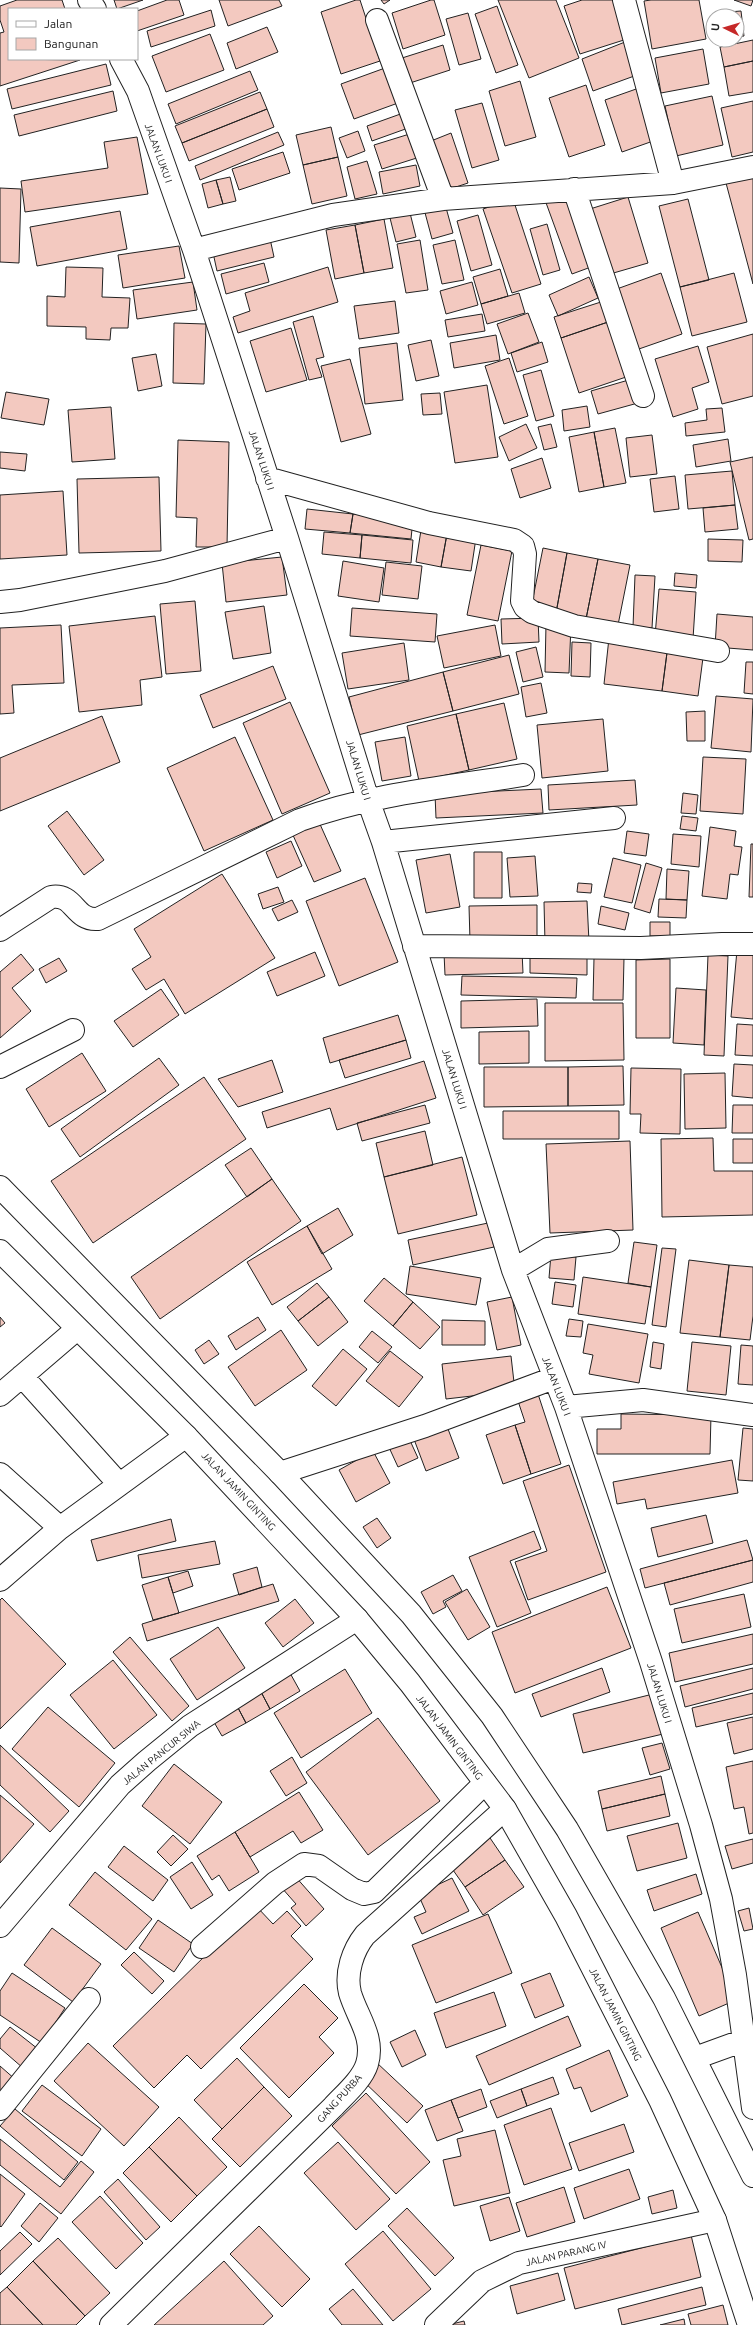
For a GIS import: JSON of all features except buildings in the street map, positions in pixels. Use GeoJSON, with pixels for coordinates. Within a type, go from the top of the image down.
{"type":"FeatureCollection","features":[{"type":"Feature","properties":{"kind":"main road"},"geometry":{"type":"LineString","coordinates":[[624,0],[673,183]]}},
{"type":"Feature","properties":{"kind":"main road"},"geometry":{"type":"LineString","coordinates":[[377,20],[443,199]]}},
{"type":"Feature","properties":{"kind":"main road","name":"JALAN LUKU I"},"geometry":{"type":"LineString","coordinates":[[122,60],[138,91],[194,250],[287,538],[368,800],[383,842],[513,1270],[566,1407],[650,1662],[701,1825],[721,1899],[748,2039],[753,2108]]}},
{"type":"Feature","properties":{"kind":"main road"},"geometry":{"type":"LineString","coordinates":[[194,250],[333,215],[443,199],[574,188],[673,183],[753,167]]}},
{"type":"Feature","properties":{"kind":"main road"},"geometry":{"type":"LineString","coordinates":[[574,188],[643,396]]}},
{"type":"Feature","properties":{"kind":"main road"},"geometry":{"type":"LineString","coordinates":[[268,478],[429,523],[514,540],[523,546],[525,554],[522,601],[525,607],[532,612],[574,626],[718,651]]}},
{"type":"Feature","properties":{"kind":"main road"},"geometry":{"type":"LineString","coordinates":[[0,602],[20,600],[165,570],[287,538]]}},
{"type":"Feature","properties":{"kind":"main road"},"geometry":{"type":"LineString","coordinates":[[0,930],[51,897],[59,896],[65,897],[82,915],[89,920],[98,919],[300,820],[328,810],[368,800],[523,775]]}},
{"type":"Feature","properties":{"kind":"main road"},"geometry":{"type":"LineString","coordinates":[[383,842],[614,818]]}},
{"type":"Feature","properties":{"kind":"main road"},"geometry":{"type":"LineString","coordinates":[[414,946],[641,948],[753,944]]}},
{"type":"Feature","properties":{"kind":"main road"},"geometry":{"type":"LineString","coordinates":[[0,1067],[73,1030]]}},
{"type":"Feature","properties":{"kind":"main road"},"geometry":{"type":"LineString","coordinates":[[0,1187],[280,1473],[411,1614],[492,1716],[566,1829],[664,1998],[753,2176]]}},
{"type":"Feature","properties":{"kind":"main road"},"geometry":{"type":"LineString","coordinates":[[513,1270],[548,1249],[608,1242]]}},
{"type":"Feature","properties":{"kind":"main road","name":"JALAN JAMIN GINTING"},"geometry":{"type":"LineString","coordinates":[[0,1251],[186,1436],[357,1619],[410,1683],[505,1808],[566,1916],[657,2093],[715,2220],[749,2325]]}},
{"type":"Feature","properties":{"kind":"main road"},"geometry":{"type":"LineString","coordinates":[[0,1395],[77,1329]]}},
{"type":"Feature","properties":{"kind":"main road"},"geometry":{"type":"LineString","coordinates":[[22,1376],[119,1484]]}},
{"type":"Feature","properties":{"kind":"main road"},"geometry":{"type":"LineString","coordinates":[[280,1473],[425,1426],[554,1378]]}},
{"type":"Feature","properties":{"kind":"main road"},"geometry":{"type":"LineString","coordinates":[[566,1407],[643,1400],[753,1415]]}},
{"type":"Feature","properties":{"kind":"main road"},"geometry":{"type":"LineString","coordinates":[[0,1580],[60,1528],[186,1436]]}},
{"type":"Feature","properties":{"kind":"main road"},"geometry":{"type":"LineString","coordinates":[[0,1474],[60,1528]]}},
{"type":"Feature","properties":{"kind":"main road","name":"JALAN PANCUR SIWA"},"geometry":{"type":"LineString","coordinates":[[0,1926],[120,1785],[147,1761],[190,1726],[357,1619]]}},
{"type":"Feature","properties":{"kind":"main road"},"geometry":{"type":"LineString","coordinates":[[202,1947],[275,1883],[304,1864],[320,1866],[352,1889],[364,1894],[374,1892],[485,1783]]}},
{"type":"Feature","properties":{"kind":"main road","name":"GANG PURBA"},"geometry":{"type":"LineString","coordinates":[[112,2325],[333,2107],[358,2079],[367,2064],[369,2045],[361,2017],[350,1993],[351,1967],[355,1948],[365,1935],[505,1808]]}},
{"type":"Feature","properties":{"kind":"main road"},"geometry":{"type":"LineString","coordinates":[[0,2109],[89,1999]]}},
{"type":"Feature","properties":{"kind":"main road"},"geometry":{"type":"LineString","coordinates":[[695,2058],[748,2039]]}},
{"type":"Feature","properties":{"kind":"main road","name":"JALAN PARANG IV"},"geometry":{"type":"LineString","coordinates":[[436,2325],[482,2281],[519,2263],[715,2220]]}}]}
